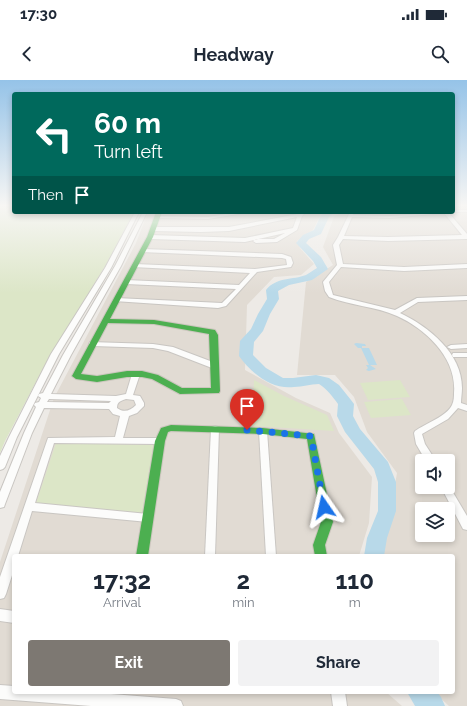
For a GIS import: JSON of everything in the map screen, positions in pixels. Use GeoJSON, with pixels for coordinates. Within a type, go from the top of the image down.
{"type":"FeatureCollection","features":[{"type":"Feature","properties":{"kind":"street"},"geometry":{"type":"LineString","coordinates":[[0,467],[12,437],[55,354],[108,268],[125,234]]}},
{"type":"Feature","properties":{"kind":"street"},"geometry":{"type":"LineString","coordinates":[[0,504],[28,433],[46,396],[67,355],[118,266],[134,234]]}},
{"type":"Feature","properties":{"kind":"street"},"geometry":{"type":"LineString","coordinates":[[106,320],[154,322],[212,332],[214,334],[216,391],[208,392],[180,390],[155,377],[136,374],[98,379],[76,376],[151,234]]}},
{"type":"Feature","properties":{"kind":"street"},"geometry":{"type":"LineString","coordinates":[[168,234],[245,240],[271,234]]}},
{"type":"Feature","properties":{"kind":"street"},"geometry":{"type":"LineString","coordinates":[[340,265],[336,245],[342,234]]}},
{"type":"Feature","properties":{"kind":"street"},"geometry":{"type":"LineString","coordinates":[[341,237],[388,240],[424,240],[467,236]]}},
{"type":"Feature","properties":{"kind":"street"},"geometry":{"type":"LineString","coordinates":[[135,266],[255,271],[289,266],[290,263],[289,258],[282,256],[143,251]]}},
{"type":"Feature","properties":{"kind":"street"},"geometry":{"type":"LineString","coordinates":[[340,265],[366,268],[404,269],[467,266]]}},
{"type":"Feature","properties":{"kind":"street"},"geometry":{"type":"LineString","coordinates":[[340,265],[326,282],[331,296],[395,312],[410,318],[433,331],[451,347],[459,361],[465,386],[457,405],[439,422],[418,433],[418,437],[427,454]]}},
{"type":"Feature","properties":{"kind":"street"},"geometry":{"type":"LineString","coordinates":[[116,300],[218,306],[224,305],[255,271]]}},
{"type":"Feature","properties":{"kind":"street"},"geometry":{"type":"LineString","coordinates":[[126,282],[240,287]]}},
{"type":"Feature","properties":{"kind":"street"},"geometry":{"type":"LineString","coordinates":[[395,312],[417,300],[467,298]]}},
{"type":"Feature","properties":{"kind":"street"},"geometry":{"type":"LineString","coordinates":[[93,344],[154,346],[170,349],[215,366]]}},
{"type":"Feature","properties":{"kind":"street"},"geometry":{"type":"LineString","coordinates":[[451,347],[467,346]]}},
{"type":"Feature","properties":{"kind":"street"},"geometry":{"type":"LineString","coordinates":[[459,361],[467,355]]}},
{"type":"Feature","properties":{"kind":"street"},"geometry":{"type":"LineString","coordinates":[[130,396],[136,374]]}},
{"type":"Feature","properties":{"kind":"street"},"geometry":{"type":"LineString","coordinates":[[34,396],[115,403]]}},
{"type":"Feature","properties":{"kind":"street"},"geometry":{"type":"LineString","coordinates":[[29,405],[115,403],[130,396],[137,398],[140,406],[134,411],[125,414],[118,413],[115,403]]}},
{"type":"Feature","properties":{"kind":"street"},"geometry":{"type":"LineString","coordinates":[[457,405],[467,408]]}},
{"type":"Feature","properties":{"kind":"street"},"geometry":{"type":"LineString","coordinates":[[118,441],[125,414]]}},
{"type":"Feature","properties":{"kind":"street"},"geometry":{"type":"LineString","coordinates":[[142,554],[160,441],[164,430],[171,428],[263,431],[311,436],[327,522],[319,545],[320,554]]}},
{"type":"Feature","properties":{"kind":"street"},"geometry":{"type":"LineString","coordinates":[[210,554],[215,429]]}},
{"type":"Feature","properties":{"kind":"street"},"geometry":{"type":"LineString","coordinates":[[263,431],[271,554]]}},
{"type":"Feature","properties":{"kind":"street"},"geometry":{"type":"LineString","coordinates":[[15,554],[51,440],[160,441]]}},
{"type":"Feature","properties":{"kind":"street"},"geometry":{"type":"LineString","coordinates":[[450,494],[466,522]]}},
{"type":"Feature","properties":{"kind":"street"},"geometry":{"type":"LineString","coordinates":[[29,507],[148,518]]}},
{"type":"Feature","properties":{"kind":"street"},"geometry":{"type":"LineString","coordinates":[[0,594],[12,562]]}},
{"type":"Feature","properties":{"kind":"street"},"geometry":{"type":"LineString","coordinates":[[0,615],[12,616]]}},
{"type":"Feature","properties":{"kind":"street"},"geometry":{"type":"LineString","coordinates":[[0,692],[12,693]]}},
{"type":"Feature","properties":{"kind":"street"},"geometry":{"type":"LineString","coordinates":[[25,694],[176,706]]}},
{"type":"Feature","properties":{"kind":"street"},"geometry":{"type":"LineString","coordinates":[[338,694],[340,706]]}},
{"type":"Feature","properties":{"kind":"shaded area"},"geometry":{"type":"Polygon","coordinates":[[[139,234],[307,234],[297,241],[300,248],[314,264],[301,275],[274,277],[247,305],[245,370],[296,398],[330,413],[339,433],[372,477],[369,523],[360,554],[12,554],[12,694],[388,694],[402,706],[0,706],[0,562],[54,398],[139,234]]]}},
{"type":"Feature","properties":{"kind":"shaded area"},"geometry":{"type":"Polygon","coordinates":[[[328,234],[467,234],[467,706],[449,706],[436,694],[455,694],[455,554],[383,554],[397,473],[367,432],[354,397],[335,375],[297,375],[306,282],[333,265],[323,247],[328,234]]]}},
{"type":"Feature","properties":{"kind":"green space"},"geometry":{"type":"Polygon","coordinates":[[[0,234],[122,234],[107,263],[47,361],[0,453],[0,234]]]}},
{"type":"Feature","properties":{"kind":"green space"},"geometry":{"type":"Polygon","coordinates":[[[254,380],[284,396],[327,415],[334,431],[252,426],[254,380]]]}},
{"type":"Feature","properties":{"kind":"green space"},"geometry":{"type":"Polygon","coordinates":[[[400,380],[410,397],[368,400],[360,383],[400,380]]]}},
{"type":"Feature","properties":{"kind":"green space"},"geometry":{"type":"Polygon","coordinates":[[[402,399],[411,415],[371,418],[364,402],[402,399]]]}},
{"type":"Feature","properties":{"kind":"green space"},"geometry":{"type":"Polygon","coordinates":[[[56,443],[154,445],[142,514],[36,503],[56,443]]]}},
{"type":"Feature","properties":{"kind":"water"},"geometry":{"type":"Polygon","coordinates":[[[354,344],[365,344],[366,346],[362,346],[362,348],[369,348],[377,365],[370,365],[376,369],[369,371],[366,370],[368,368],[366,365],[369,365],[361,348],[358,348],[354,344]]]}},
{"type":"Feature","properties":{"kind":"waterway"},"geometry":{"type":"LineString","coordinates":[[313,234],[306,237],[301,243],[317,259],[323,269],[308,278],[286,282],[272,290],[273,299],[264,314],[257,331],[247,341],[246,356],[261,371],[279,381],[286,383],[312,380],[324,381],[339,394],[346,404],[345,416],[353,432],[382,467],[387,482],[387,511],[377,538],[374,554]]}},
{"type":"Feature","properties":{"kind":"waterway"},"geometry":{"type":"LineString","coordinates":[[422,694],[432,706]]}},
{"type":"Feature","properties":{"kind":"traffic: fast"},"geometry":{"type":"LineString","coordinates":[[105,321],[151,234]]}},
{"type":"Feature","properties":{"kind":"traffic: fast"},"geometry":{"type":"LineString","coordinates":[[105,321],[154,322],[212,332],[214,335],[216,391],[180,391],[155,377],[142,374],[127,374],[97,379],[76,376],[105,321]]}},
{"type":"Feature","properties":{"kind":"traffic: fast"},"geometry":{"type":"LineString","coordinates":[[142,554],[160,441],[164,430],[171,428],[263,431],[311,436],[327,522],[319,545],[321,554]]}},
{"type":"Feature","properties":{"kind":"route"},"geometry":{"type":"LineString","coordinates":[[247,430],[311,436],[324,507]]}}]}
